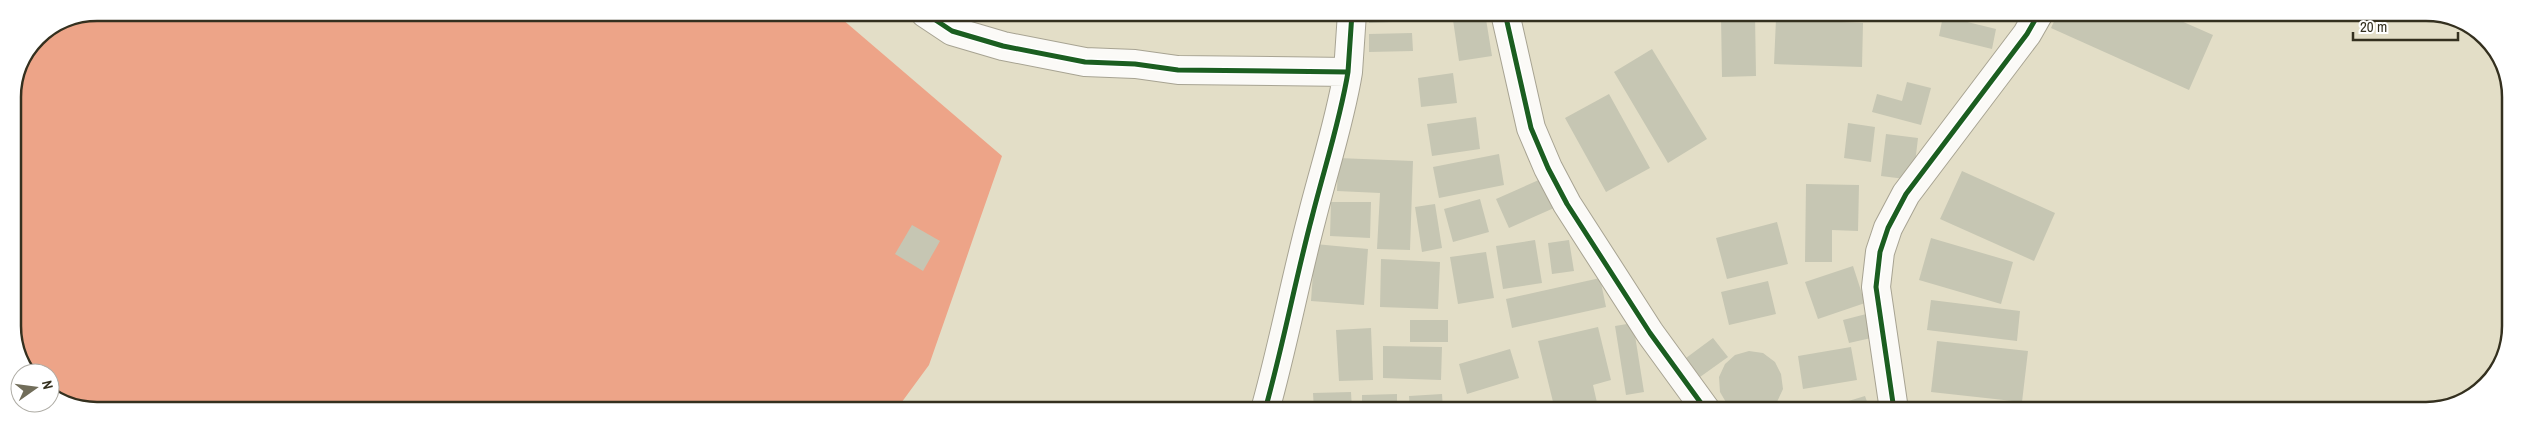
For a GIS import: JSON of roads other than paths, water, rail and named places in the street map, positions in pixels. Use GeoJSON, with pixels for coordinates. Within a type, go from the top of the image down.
{"type":"FeatureCollection","features":[{"type":"Feature","properties":{"kind":"street"},"geometry":{"type":"LineString","coordinates":[[937,21],[952,31],[994,44],[1085,62],[1135,64],[1178,70],[1348,72]]}},
{"type":"Feature","properties":{"kind":"street"},"geometry":{"type":"LineString","coordinates":[[1267,402],[1324,167],[1343,101],[1348,72],[1351,21]]}},
{"type":"Feature","properties":{"kind":"street"},"geometry":{"type":"LineString","coordinates":[[1507,21],[1532,128],[1548,168],[1567,204],[1650,333],[1700,402]]}},
{"type":"Feature","properties":{"kind":"street"},"geometry":{"type":"LineString","coordinates":[[1893,402],[1876,287],[1880,252],[1888,228],[1906,194],[2027,34],[2034,21]]}}]}
